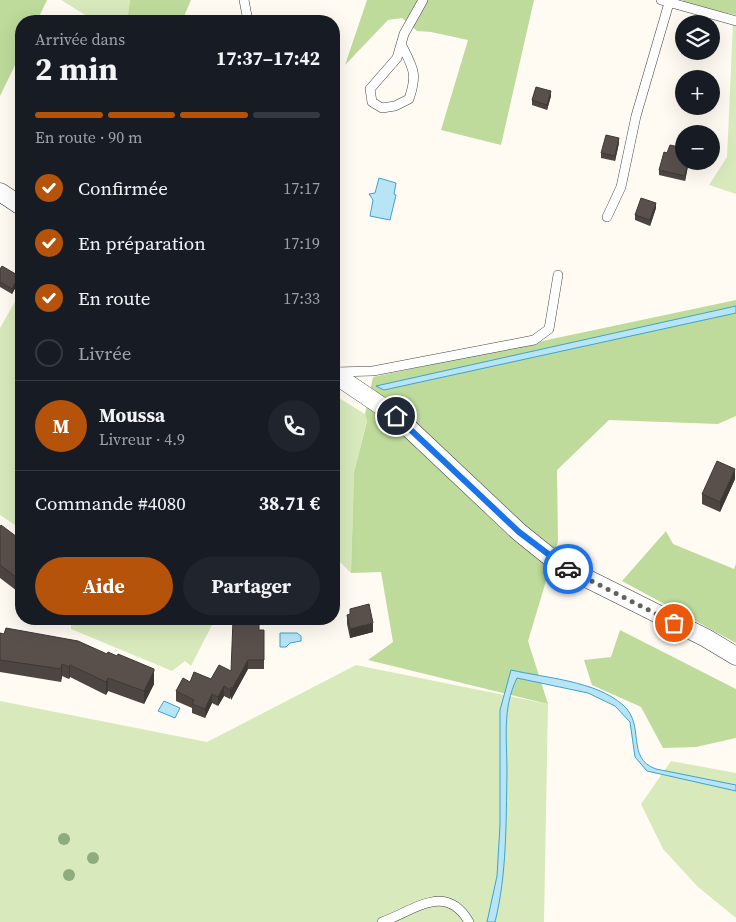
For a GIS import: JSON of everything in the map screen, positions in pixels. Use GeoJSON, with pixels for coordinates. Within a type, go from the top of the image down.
{"type":"FeatureCollection","features":[{"type":"Feature","properties":{"kind":"street"},"geometry":{"type":"LineString","coordinates":[[0,192],[15,202]]}},
{"type":"Feature","properties":{"kind":"street"},"geometry":{"type":"LineString","coordinates":[[340,377],[396,416],[519,532],[560,565],[706,638],[736,656]]}},
{"type":"Feature","properties":{"kind":"lane"},"geometry":{"type":"LineString","coordinates":[[244,0],[247,15]]}},
{"type":"Feature","properties":{"kind":"lane"},"geometry":{"type":"LineString","coordinates":[[401,44],[411,63],[415,80],[409,100],[382,108],[372,102],[370,89],[397,58],[401,44],[404,34],[423,0]]}},
{"type":"Feature","properties":{"kind":"lane"},"geometry":{"type":"LineString","coordinates":[[607,218],[620,187],[665,1],[736,21]]}},
{"type":"Feature","properties":{"kind":"lane"},"geometry":{"type":"LineString","coordinates":[[340,373],[373,371],[534,340],[550,329],[558,275]]}},
{"type":"Feature","properties":{"kind":"lane"},"geometry":{"type":"LineString","coordinates":[[382,922],[438,900],[450,901],[462,909],[470,922]]}},
{"type":"Feature","properties":{"kind":"green space"},"geometry":{"type":"Polygon","coordinates":[[[0,0],[47,0],[40,15],[15,15],[15,65],[0,96],[0,0]]]}},
{"type":"Feature","properties":{"kind":"green space"},"geometry":{"type":"Polygon","coordinates":[[[61,0],[130,0],[128,15],[85,15],[61,0]]]}},
{"type":"Feature","properties":{"kind":"green space"},"geometry":{"type":"Polygon","coordinates":[[[130,0],[191,0],[185,15],[128,15],[130,0]]]}},
{"type":"Feature","properties":{"kind":"green space"},"geometry":{"type":"Polygon","coordinates":[[[367,0],[534,0],[501,145],[441,130],[468,40],[417,31],[402,18],[388,20],[345,65],[367,0]]]}},
{"type":"Feature","properties":{"kind":"green space"},"geometry":{"type":"Polygon","coordinates":[[[683,0],[736,0],[736,15],[682,4],[683,0]]]}},
{"type":"Feature","properties":{"kind":"green space"},"geometry":{"type":"Polygon","coordinates":[[[736,23],[736,194],[709,185],[727,157],[733,24],[736,23]]]}},
{"type":"Feature","properties":{"kind":"green space"},"geometry":{"type":"Polygon","coordinates":[[[736,300],[736,416],[718,424],[609,420],[557,470],[558,541],[528,641],[548,704],[368,660],[393,642],[381,572],[351,573],[354,472],[367,421],[365,414],[373,377],[736,300]]]}},
{"type":"Feature","properties":{"kind":"green space"},"geometry":{"type":"Polygon","coordinates":[[[15,302],[15,525],[0,515],[0,328],[15,302]]]}},
{"type":"Feature","properties":{"kind":"green space"},"geometry":{"type":"Polygon","coordinates":[[[340,399],[365,414],[367,420],[354,472],[351,573],[340,562],[340,399]]]}},
{"type":"Feature","properties":{"kind":"green space"},"geometry":{"type":"Polygon","coordinates":[[[666,531],[673,544],[734,569],[736,564],[736,643],[622,581],[666,531]]]}},
{"type":"Feature","properties":{"kind":"green space"},"geometry":{"type":"Polygon","coordinates":[[[71,625],[212,625],[191,666],[185,661],[172,671],[71,629],[71,625]]]}},
{"type":"Feature","properties":{"kind":"green space"},"geometry":{"type":"Polygon","coordinates":[[[620,630],[736,689],[736,738],[696,747],[663,748],[641,707],[592,685],[584,660],[611,657],[620,630]]]}},
{"type":"Feature","properties":{"kind":"green space"},"geometry":{"type":"Polygon","coordinates":[[[356,665],[548,704],[544,922],[0,922],[0,701],[207,742],[356,665]]]}},
{"type":"Feature","properties":{"kind":"green space"},"geometry":{"type":"Polygon","coordinates":[[[671,761],[736,773],[736,918],[698,887],[663,849],[641,804],[671,761]]]}},
{"type":"Feature","properties":{"kind":"water"},"geometry":{"type":"Polygon","coordinates":[[[379,178],[396,183],[394,194],[396,195],[390,220],[370,216],[373,200],[369,194],[375,193],[379,178]]]}},
{"type":"Feature","properties":{"kind":"water"},"geometry":{"type":"Polygon","coordinates":[[[736,306],[736,313],[384,390],[376,386],[736,306]]]}},
{"type":"Feature","properties":{"kind":"water"},"geometry":{"type":"Polygon","coordinates":[[[280,633],[297,633],[301,636],[301,641],[290,643],[286,647],[280,647],[280,633]]]}},
{"type":"Feature","properties":{"kind":"water"},"geometry":{"type":"Polygon","coordinates":[[[511,670],[585,685],[612,697],[630,713],[634,722],[638,749],[641,757],[647,764],[656,769],[736,785],[736,791],[647,771],[635,757],[630,722],[615,706],[588,693],[517,678],[509,701],[506,724],[506,829],[502,885],[495,922],[487,922],[497,876],[500,825],[500,710],[511,670]]]}},
{"type":"Feature","properties":{"kind":"water"},"geometry":{"type":"Polygon","coordinates":[[[164,701],[180,708],[175,718],[158,711],[164,701]]]}},
{"type":"Feature","properties":{"kind":"building"},"geometry":{"type":"Polygon","coordinates":[[[536,87],[551,91],[547,105],[532,100],[536,87]]]}},
{"type":"Feature","properties":{"kind":"building"},"geometry":{"type":"Polygon","coordinates":[[[606,135],[619,138],[615,156],[601,153],[606,135]]]}},
{"type":"Feature","properties":{"kind":"building"},"geometry":{"type":"Polygon","coordinates":[[[670,145],[675,146],[675,170],[686,170],[685,176],[659,170],[664,152],[667,153],[670,145]]]}},
{"type":"Feature","properties":{"kind":"building"},"geometry":{"type":"Polygon","coordinates":[[[641,198],[656,203],[650,220],[635,215],[641,198]]]}},
{"type":"Feature","properties":{"kind":"building"},"geometry":{"type":"Polygon","coordinates":[[[2,266],[15,274],[15,283],[12,289],[0,282],[0,269],[2,266]]]}},
{"type":"Feature","properties":{"kind":"building"},"geometry":{"type":"Polygon","coordinates":[[[717,461],[735,469],[720,502],[702,494],[717,461]]]}},
{"type":"Feature","properties":{"kind":"building"},"geometry":{"type":"Polygon","coordinates":[[[1,525],[15,536],[15,576],[0,565],[1,525]]]}},
{"type":"Feature","properties":{"kind":"building"},"geometry":{"type":"Polygon","coordinates":[[[369,604],[373,623],[350,629],[347,615],[350,614],[350,609],[369,604]]]}},
{"type":"Feature","properties":{"kind":"building"},"geometry":{"type":"Polygon","coordinates":[[[233,625],[259,625],[259,630],[264,630],[264,660],[248,660],[231,691],[231,687],[230,690],[224,686],[218,697],[212,694],[205,709],[192,704],[194,700],[176,691],[183,678],[190,682],[194,672],[211,679],[219,665],[231,671],[233,625]]]}},
{"type":"Feature","properties":{"kind":"building"},"geometry":{"type":"Polygon","coordinates":[[[6,628],[78,641],[107,654],[108,652],[117,656],[118,654],[154,669],[154,671],[144,691],[108,678],[106,682],[70,665],[69,667],[62,664],[61,669],[0,660],[0,633],[4,634],[6,628]]]}},
{"type":"Feature","properties":{"kind":"way so far"},"geometry":{"type":"LineString","coordinates":[[568,569],[674,623]]}},
{"type":"Feature","properties":{"kind":"route"},"geometry":{"type":"LineString","coordinates":[[396,416],[519,532],[560,565],[568,569]]}}]}
